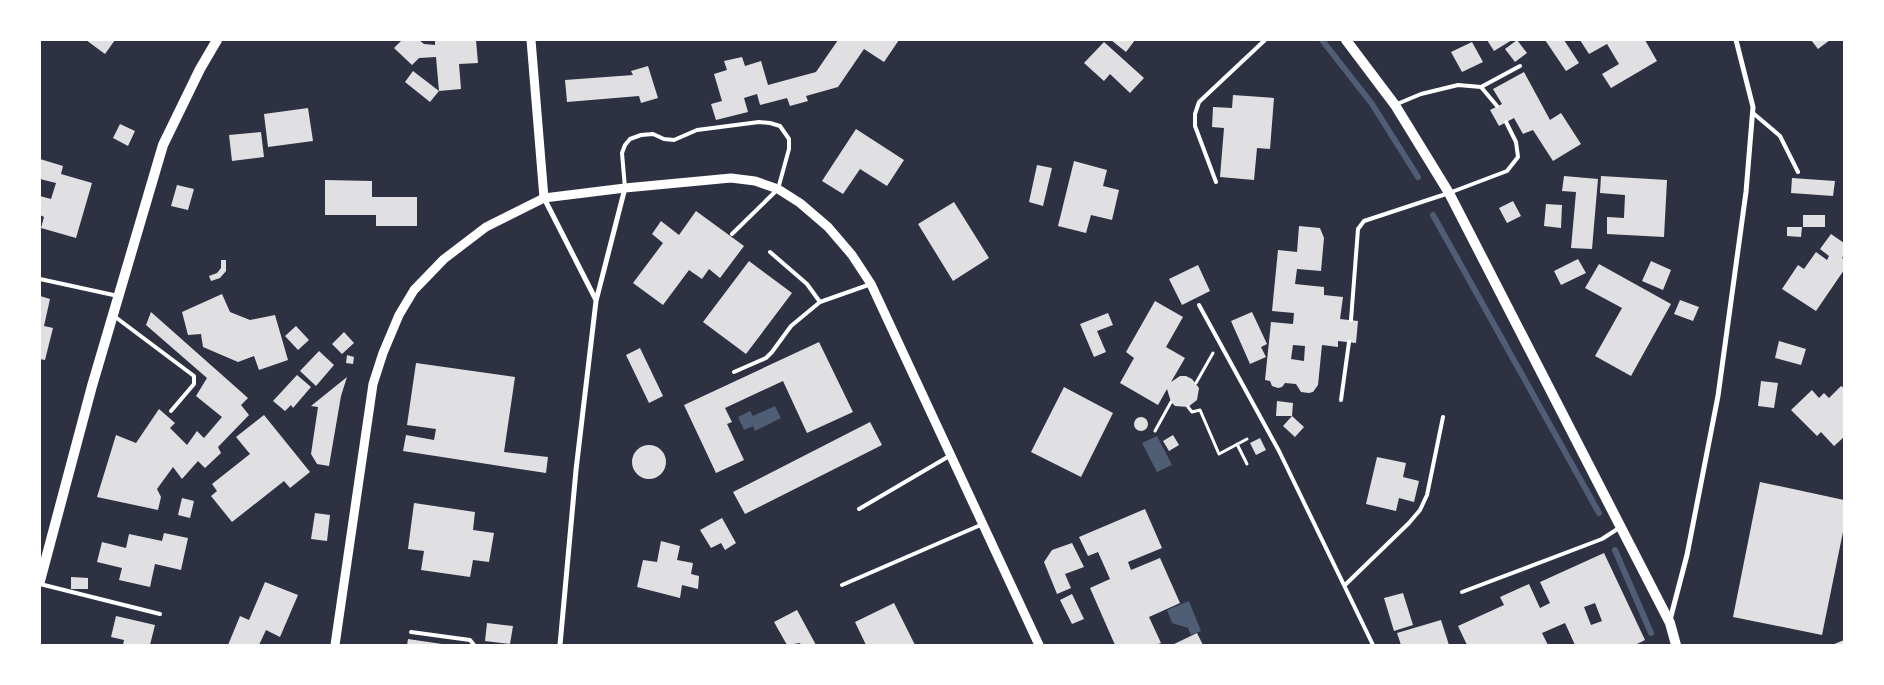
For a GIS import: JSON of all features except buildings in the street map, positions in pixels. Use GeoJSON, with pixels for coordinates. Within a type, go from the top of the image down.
{"type":"FeatureCollection","features":[{"type":"Feature","properties":{"kind":"main road"},"geometry":{"type":"LineString","coordinates":[[40,582],[92,386],[163,145],[216,40]]}},
{"type":"Feature","properties":{"kind":"main road"},"geometry":{"type":"LineString","coordinates":[[1346,40],[1395,105],[1449,193],[1619,528],[1670,623],[1676,645]]}},
{"type":"Feature","properties":{"kind":"street"},"geometry":{"type":"LineString","coordinates":[[531,40],[544,198],[596,301]]}},
{"type":"Feature","properties":{"kind":"street"},"geometry":{"type":"LineString","coordinates":[[1670,623],[1687,555],[1718,396],[1746,192],[1753,113],[1736,40]]}},
{"type":"Feature","properties":{"kind":"street"},"geometry":{"type":"LineString","coordinates":[[335,645],[373,384],[399,315],[414,290],[444,259],[486,228],[544,198],[731,178],[754,181],[778,189],[800,203],[828,228],[852,255],[871,284],[1040,645]]}},
{"type":"Feature","properties":{"kind":"street"},"geometry":{"type":"LineString","coordinates":[[560,645],[576,470],[596,301],[625,188]]}},
{"type":"Feature","properties":{"kind":"lane"},"geometry":{"type":"LineString","coordinates":[[1216,182],[1195,126],[1195,114],[1199,102],[1265,40]]}},
{"type":"Feature","properties":{"kind":"lane"},"geometry":{"type":"LineString","coordinates":[[1395,105],[1421,94],[1458,85],[1481,87],[1520,66]]}},
{"type":"Feature","properties":{"kind":"lane"},"geometry":{"type":"LineString","coordinates":[[1481,87],[1497,106]]}},
{"type":"Feature","properties":{"kind":"lane"},"geometry":{"type":"LineString","coordinates":[[1753,113],[1780,136],[1798,172]]}},
{"type":"Feature","properties":{"kind":"lane"},"geometry":{"type":"LineString","coordinates":[[625,188],[622,154],[625,145],[630,139],[641,135],[653,134],[674,140],[697,130],[760,122],[770,122],[780,126],[789,139],[789,149],[778,189],[732,234]]}},
{"type":"Feature","properties":{"kind":"lane"},"geometry":{"type":"LineString","coordinates":[[1351,320],[1358,229],[1364,221],[1449,193],[1507,171],[1518,157],[1516,142],[1506,122]]}},
{"type":"Feature","properties":{"kind":"lane"},"geometry":{"type":"LineString","coordinates":[[770,252],[807,284],[820,302]]}},
{"type":"Feature","properties":{"kind":"lane"},"geometry":{"type":"LineString","coordinates":[[40,279],[120,296]]}},
{"type":"Feature","properties":{"kind":"lane"},"geometry":{"type":"LineString","coordinates":[[734,372],[766,358],[791,326],[820,302],[871,284]]}},
{"type":"Feature","properties":{"kind":"lane"},"geometry":{"type":"LineString","coordinates":[[1199,305],[1279,450],[1373,645]]}},
{"type":"Feature","properties":{"kind":"lane"},"geometry":{"type":"LineString","coordinates":[[114,316],[194,376],[194,384],[171,411]]}},
{"type":"Feature","properties":{"kind":"lane"},"geometry":{"type":"LineString","coordinates":[[1341,400],[1349,342]]}},
{"type":"Feature","properties":{"kind":"lane"},"geometry":{"type":"LineString","coordinates":[[1345,585],[1420,510],[1427,495],[1443,417]]}},
{"type":"Feature","properties":{"kind":"lane"},"geometry":{"type":"LineString","coordinates":[[860,509],[951,455]]}},
{"type":"Feature","properties":{"kind":"lane"},"geometry":{"type":"LineString","coordinates":[[842,585],[983,524]]}},
{"type":"Feature","properties":{"kind":"lane"},"geometry":{"type":"LineString","coordinates":[[1462,592],[1602,539],[1619,528]]}},
{"type":"Feature","properties":{"kind":"lane"},"geometry":{"type":"LineString","coordinates":[[40,582],[160,614]]}},
{"type":"Feature","properties":{"kind":"lane"},"geometry":{"type":"LineString","coordinates":[[411,632],[470,640],[474,645]]}},
{"type":"Feature","properties":{"kind":"path"},"geometry":{"type":"LineString","coordinates":[[1196,383],[1219,341]]}},
{"type":"Feature","properties":{"kind":"path"},"geometry":{"type":"LineString","coordinates":[[1155,431],[1170,402]]}},
{"type":"Feature","properties":{"kind":"path"},"geometry":{"type":"LineString","coordinates":[[1188,407],[1192,412],[1200,410],[1219,454],[1248,439]]}},
{"type":"Feature","properties":{"kind":"path"},"geometry":{"type":"LineString","coordinates":[[1237,444],[1247,464]]}},
{"type":"Feature","properties":{"kind":"water"},"geometry":{"type":"Polygon","coordinates":[[[775,406],[781,418],[755,431],[753,426],[744,430],[738,417],[750,411],[753,416],[775,406]]]}},
{"type":"Feature","properties":{"kind":"water"},"geometry":{"type":"Polygon","coordinates":[[[1157,436],[1172,465],[1157,472],[1142,443],[1157,436]]]}},
{"type":"Feature","properties":{"kind":"water"},"geometry":{"type":"Polygon","coordinates":[[[1189,601],[1201,631],[1191,635],[1188,628],[1172,623],[1167,610],[1189,601]]]}},
{"type":"Feature","properties":{"kind":"waterway"},"geometry":{"type":"LineString","coordinates":[[1322,40],[1372,104],[1418,177]]}},
{"type":"Feature","properties":{"kind":"waterway"},"geometry":{"type":"LineString","coordinates":[[1433,215],[1599,513]]}},
{"type":"Feature","properties":{"kind":"waterway"},"geometry":{"type":"LineString","coordinates":[[1615,550],[1651,633]]}}]}
